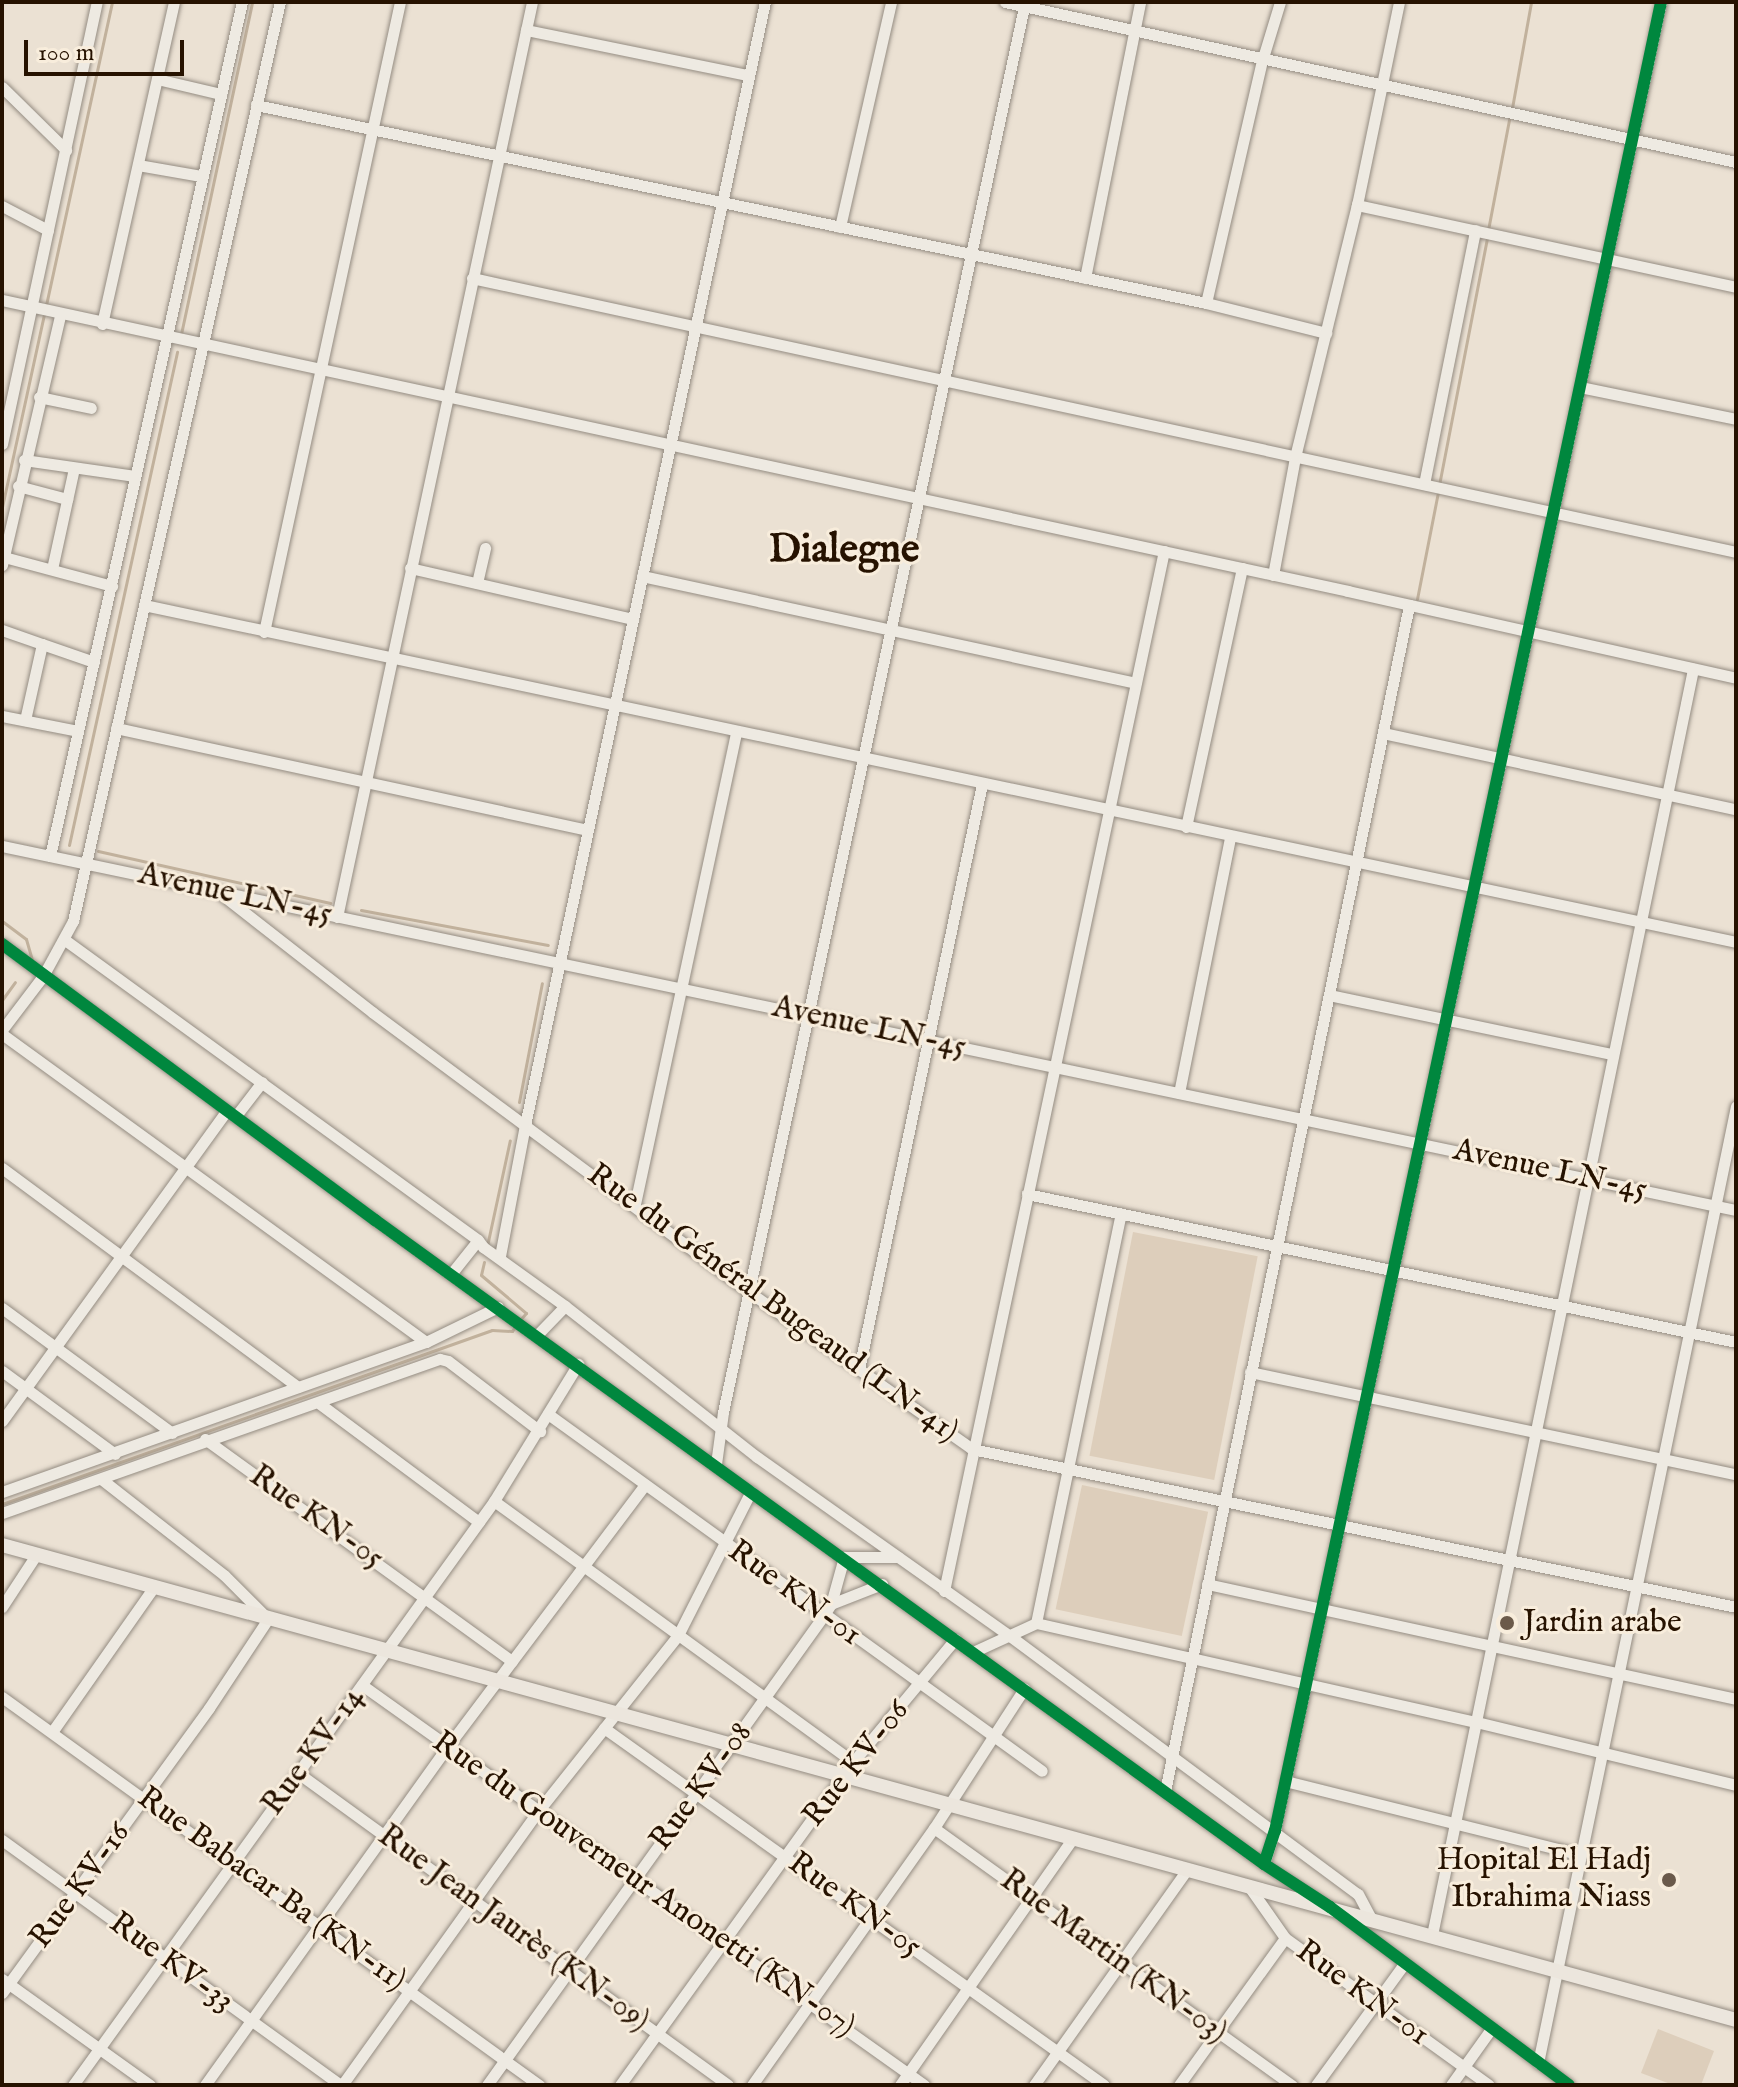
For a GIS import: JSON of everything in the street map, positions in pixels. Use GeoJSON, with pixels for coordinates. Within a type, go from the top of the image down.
{"type":"FeatureCollection","features":[{"type":"Feature","properties":{"kind":"main road"},"geometry":{"type":"LineString","coordinates":[[2,1545],[734,1745],[848,1768],[947,1805],[1736,2020]]}},
{"type":"Feature","properties":{"kind":"street"},"geometry":{"type":"LineString","coordinates":[[2,444],[34,310],[97,2]]}},
{"type":"Feature","properties":{"kind":"street"},"geometry":{"type":"LineString","coordinates":[[102,324],[174,2]]}},
{"type":"Feature","properties":{"kind":"street"},"geometry":{"type":"LineString","coordinates":[[50,856],[242,2]]}},
{"type":"Feature","properties":{"kind":"street"},"geometry":{"type":"LineString","coordinates":[[280,2],[87,864],[65,940],[2,1032],[426,1342]]}},
{"type":"Feature","properties":{"kind":"street"},"geometry":{"type":"LineString","coordinates":[[264,632],[400,2]]}},
{"type":"Feature","properties":{"kind":"street"},"geometry":{"type":"LineString","coordinates":[[337,917],[445,397],[532,2]]}},
{"type":"Feature","properties":{"kind":"street"},"geometry":{"type":"LineString","coordinates":[[500,1256],[587,830],[765,2]]}},
{"type":"Feature","properties":{"kind":"street"},"geometry":{"type":"LineString","coordinates":[[840,227],[891,2]]}},
{"type":"Feature","properties":{"kind":"street"},"geometry":{"type":"LineString","coordinates":[[1005,2],[1025,4],[1262,61],[1736,162]]}},
{"type":"Feature","properties":{"kind":"street"},"geometry":{"type":"LineString","coordinates":[[1085,278],[1140,2]]}},
{"type":"Feature","properties":{"kind":"street"},"geometry":{"type":"LineString","coordinates":[[1206,303],[1262,61],[1280,2]]}},
{"type":"Feature","properties":{"kind":"street"},"geometry":{"type":"LineString","coordinates":[[1273,575],[1295,457],[1357,205],[1399,2]]}},
{"type":"Feature","properties":{"kind":"street"},"geometry":{"type":"LineString","coordinates":[[1264,1864],[1275,1831],[1661,2]]}},
{"type":"Feature","properties":{"kind":"street"},"geometry":{"type":"LineString","coordinates":[[716,1464],[720,1427],[1025,4]]}},
{"type":"Feature","properties":{"kind":"street"},"geometry":{"type":"LineString","coordinates":[[526,30],[748,75]]}},
{"type":"Feature","properties":{"kind":"street"},"geometry":{"type":"LineString","coordinates":[[157,79],[221,94]]}},
{"type":"Feature","properties":{"kind":"street"},"geometry":{"type":"LineString","coordinates":[[2,87],[66,150]]}},
{"type":"Feature","properties":{"kind":"street"},"geometry":{"type":"LineString","coordinates":[[256,105],[1206,303],[1326,333]]}},
{"type":"Feature","properties":{"kind":"street"},"geometry":{"type":"LineString","coordinates":[[138,165],[201,176]]}},
{"type":"Feature","properties":{"kind":"street"},"geometry":{"type":"LineString","coordinates":[[1357,205],[1736,287]]}},
{"type":"Feature","properties":{"kind":"street"},"geometry":{"type":"LineString","coordinates":[[2,206],[48,230]]}},
{"type":"Feature","properties":{"kind":"street"},"geometry":{"type":"LineString","coordinates":[[1424,484],[1475,230]]}},
{"type":"Feature","properties":{"kind":"street"},"geometry":{"type":"LineString","coordinates":[[472,278],[1736,552]]}},
{"type":"Feature","properties":{"kind":"street"},"geometry":{"type":"LineString","coordinates":[[2,300],[56,315],[920,498],[1736,678]]}},
{"type":"Feature","properties":{"kind":"street"},"geometry":{"type":"LineString","coordinates":[[56,315],[3,561],[52,569],[112,586]]}},
{"type":"Feature","properties":{"kind":"street"},"geometry":{"type":"LineString","coordinates":[[1580,387],[1736,419]]}},
{"type":"Feature","properties":{"kind":"street"},"geometry":{"type":"LineString","coordinates":[[39,397],[91,408]]}},
{"type":"Feature","properties":{"kind":"street"},"geometry":{"type":"LineString","coordinates":[[24,460],[135,476]]}},
{"type":"Feature","properties":{"kind":"street"},"geometry":{"type":"LineString","coordinates":[[52,569],[74,468]]}},
{"type":"Feature","properties":{"kind":"street"},"geometry":{"type":"LineString","coordinates":[[18,486],[67,499]]}},
{"type":"Feature","properties":{"kind":"street"},"geometry":{"type":"LineString","coordinates":[[477,583],[485,548]]}},
{"type":"Feature","properties":{"kind":"street"},"geometry":{"type":"LineString","coordinates":[[944,1591],[1164,551]]}},
{"type":"Feature","properties":{"kind":"street"},"geometry":{"type":"LineString","coordinates":[[410,568],[633,619]]}},
{"type":"Feature","properties":{"kind":"street"},"geometry":{"type":"LineString","coordinates":[[1186,827],[1242,568]]}},
{"type":"Feature","properties":{"kind":"street"},"geometry":{"type":"LineString","coordinates":[[642,576],[1136,683]]}},
{"type":"Feature","properties":{"kind":"street"},"geometry":{"type":"LineString","coordinates":[[144,605],[1736,942]]}},
{"type":"Feature","properties":{"kind":"street"},"geometry":{"type":"LineString","coordinates":[[1165,1791],[1409,605]]}},
{"type":"Feature","properties":{"kind":"street"},"geometry":{"type":"LineString","coordinates":[[2,630],[94,662]]}},
{"type":"Feature","properties":{"kind":"street"},"geometry":{"type":"LineString","coordinates":[[25,720],[42,644]]}},
{"type":"Feature","properties":{"kind":"street"},"geometry":{"type":"LineString","coordinates":[[1432,1935],[1693,669]]}},
{"type":"Feature","properties":{"kind":"street"},"geometry":{"type":"LineString","coordinates":[[2,716],[78,731]]}},
{"type":"Feature","properties":{"kind":"street"},"geometry":{"type":"LineString","coordinates":[[116,728],[587,830]]}},
{"type":"Feature","properties":{"kind":"street"},"geometry":{"type":"LineString","coordinates":[[635,1204],[736,732]]}},
{"type":"Feature","properties":{"kind":"street"},"geometry":{"type":"LineString","coordinates":[[1383,733],[1736,809]]}},
{"type":"Feature","properties":{"kind":"street"},"geometry":{"type":"LineString","coordinates":[[859,1369],[982,784]]}},
{"type":"Feature","properties":{"kind":"street"},"geometry":{"type":"LineString","coordinates":[[1179,1093],[1230,837]]}},
{"type":"Feature","properties":{"kind":"street","name":"Avenue LN-45"},"geometry":{"type":"LineString","coordinates":[[2,846],[1736,1210]]}},
{"type":"Feature","properties":{"kind":"street","name":"Rue du Général Bugeaud (LN-41)"},"geometry":{"type":"LineString","coordinates":[[217,892],[749,1292],[972,1449],[1736,1607]]}},
{"type":"Feature","properties":{"kind":"street"},"geometry":{"type":"LineString","coordinates":[[65,940],[478,1240],[483,1247],[500,1256],[757,1457],[1010,1636],[1275,1831],[1358,1894],[1372,1920]]}},
{"type":"Feature","properties":{"kind":"street"},"geometry":{"type":"LineString","coordinates":[[2,944],[230,1114],[1264,1864],[1330,1907],[1569,2085]]}},
{"type":"Feature","properties":{"kind":"street"},"geometry":{"type":"LineString","coordinates":[[1329,995],[1612,1054]]}},
{"type":"Feature","properties":{"kind":"street"},"geometry":{"type":"LineString","coordinates":[[2,1421],[184,1168],[262,1082]]}},
{"type":"Feature","properties":{"kind":"street"},"geometry":{"type":"LineString","coordinates":[[1538,2063],[1736,1106]]}},
{"type":"Feature","properties":{"kind":"street"},"geometry":{"type":"LineString","coordinates":[[2,1168],[298,1387]]}},
{"type":"Feature","properties":{"kind":"street"},"geometry":{"type":"LineString","coordinates":[[1027,1194],[1736,1342]]}},
{"type":"Feature","properties":{"kind":"street"},"geometry":{"type":"LineString","coordinates":[[1036,1623],[1121,1214]]}},
{"type":"Feature","properties":{"kind":"street"},"geometry":{"type":"LineString","coordinates":[[451,1274],[478,1240]]}},
{"type":"Feature","properties":{"kind":"street"},"geometry":{"type":"LineString","coordinates":[[537,1335],[565,1306]]}},
{"type":"Feature","properties":{"kind":"street"},"geometry":{"type":"LineString","coordinates":[[2,1492],[172,1433],[202,1433],[233,1422],[298,1387],[426,1342],[498,1307]]}},
{"type":"Feature","properties":{"kind":"street"},"geometry":{"type":"LineString","coordinates":[[2,1308],[172,1433]]}},
{"type":"Feature","properties":{"kind":"street"},"geometry":{"type":"LineString","coordinates":[[2,1513],[101,1479],[233,1422],[320,1404],[440,1359],[448,1361],[540,1431]]}},
{"type":"Feature","properties":{"kind":"street","name":"Rue KV-14"},"geometry":{"type":"LineString","coordinates":[[73,2085],[494,1501],[540,1431],[578,1364]]}},
{"type":"Feature","properties":{"kind":"street"},"geometry":{"type":"LineString","coordinates":[[2,1371],[115,1454]]}},
{"type":"Feature","properties":{"kind":"street"},"geometry":{"type":"LineString","coordinates":[[1250,1372],[1736,1474]]}},
{"type":"Feature","properties":{"kind":"street"},"geometry":{"type":"LineString","coordinates":[[320,1404],[479,1522]]}},
{"type":"Feature","properties":{"kind":"street","name":"Rue KN-01"},"geometry":{"type":"LineString","coordinates":[[548,1414],[1042,1771]]}},
{"type":"Feature","properties":{"kind":"street","name":"Rue KN-05"},"geometry":{"type":"LineString","coordinates":[[202,1433],[512,1661]]}},
{"type":"Feature","properties":{"kind":"street"},"geometry":{"type":"LineString","coordinates":[[101,1479],[224,1575],[268,1619]]}},
{"type":"Feature","properties":{"kind":"street"},"geometry":{"type":"LineString","coordinates":[[205,2085],[448,1746],[645,1485]]}},
{"type":"Feature","properties":{"kind":"street"},"geometry":{"type":"LineString","coordinates":[[341,2085],[539,1810],[678,1635],[751,1491]]}},
{"type":"Feature","properties":{"kind":"street"},"geometry":{"type":"LineString","coordinates":[[494,1501],[766,1699],[848,1768]]}},
{"type":"Feature","properties":{"kind":"street"},"geometry":{"type":"LineString","coordinates":[[2,1607],[36,1555]]}},
{"type":"Feature","properties":{"kind":"street"},"geometry":{"type":"LineString","coordinates":[[844,1557],[898,1557]]}},
{"type":"Feature","properties":{"kind":"street","name":"Rue KV-08"},"geometry":{"type":"LineString","coordinates":[[487,2085],[734,1745],[824,1615],[831,1604],[844,1557]]}},
{"type":"Feature","properties":{"kind":"street"},"geometry":{"type":"LineString","coordinates":[[831,1604],[882,1584]]}},
{"type":"Feature","properties":{"kind":"street"},"geometry":{"type":"LineString","coordinates":[[1207,1584],[1736,1699]]}},
{"type":"Feature","properties":{"kind":"street"},"geometry":{"type":"LineString","coordinates":[[52,1732],[154,1587]]}},
{"type":"Feature","properties":{"kind":"street","name":"Rue KV-16"},"geometry":{"type":"LineString","coordinates":[[4,1985],[146,1797],[268,1619]]}},
{"type":"Feature","properties":{"kind":"street"},"geometry":{"type":"LineString","coordinates":[[973,1652],[1036,1623],[1736,1782]]}},
{"type":"Feature","properties":{"kind":"street","name":"Rue KV-06"},"geometry":{"type":"LineString","coordinates":[[620,2085],[848,1768],[955,1639]]}},
{"type":"Feature","properties":{"kind":"street","name":"Rue du Gouverneur Anonetti (KN-07)"},"geometry":{"type":"LineString","coordinates":[[362,1685],[924,2085]]}},
{"type":"Feature","properties":{"kind":"street"},"geometry":{"type":"LineString","coordinates":[[752,2085],[934,1828],[1024,1689]]}},
{"type":"Feature","properties":{"kind":"street","name":"Rue Babacar Ba (KN-11)"},"geometry":{"type":"LineString","coordinates":[[2,1697],[146,1797],[539,2085]]}},
{"type":"Feature","properties":{"kind":"street","name":"Rue KN-05"},"geometry":{"type":"LineString","coordinates":[[604,1728],[1104,2085]]}},
{"type":"Feature","properties":{"kind":"street","name":"Rue Jean Jaurès (KN-09)"},"geometry":{"type":"LineString","coordinates":[[298,1773],[728,2085]]}},
{"type":"Feature","properties":{"kind":"street"},"geometry":{"type":"LineString","coordinates":[[1285,1781],[1581,1855]]}},
{"type":"Feature","properties":{"kind":"street","name":"Rue Martin (KN-03)"},"geometry":{"type":"LineString","coordinates":[[934,1828],[1292,2085]]}},
{"type":"Feature","properties":{"kind":"street"},"geometry":{"type":"LineString","coordinates":[[900,2085],[1072,1839]]}},
{"type":"Feature","properties":{"kind":"street","name":"Rue KV-33"},"geometry":{"type":"LineString","coordinates":[[2,1840],[341,2085]]}},
{"type":"Feature","properties":{"kind":"street"},"geometry":{"type":"LineString","coordinates":[[1034,2085],[1186,1871]]}},
{"type":"Feature","properties":{"kind":"street","name":"Rue KN-01"},"geometry":{"type":"LineString","coordinates":[[1250,1888],[1285,1938],[1489,2085]]}},
{"type":"Feature","properties":{"kind":"street"},"geometry":{"type":"LineString","coordinates":[[1179,2085],[1285,1938]]}},
{"type":"Feature","properties":{"kind":"street"},"geometry":{"type":"LineString","coordinates":[[1316,2085],[1404,1964]]}},
{"type":"Feature","properties":{"kind":"street"},"geometry":{"type":"LineString","coordinates":[[4,1985],[150,2085]]}},
{"type":"Feature","properties":{"kind":"street"},"geometry":{"type":"LineString","coordinates":[[1451,2085],[1491,2029]]}},
{"type":"Feature","properties":{"kind":"shaded area"},"geometry":{"type":"Polygon","coordinates":[[[1133,1232],[1258,1256],[1214,1480],[1089,1456],[1133,1232]]]}},
{"type":"Feature","properties":{"kind":"shaded area"},"geometry":{"type":"Polygon","coordinates":[[[1082,1485],[1208,1512],[1182,1636],[1056,1609],[1082,1485]]]}},
{"type":"Feature","properties":{"kind":"shaded area"},"geometry":{"type":"Polygon","coordinates":[[[1658,2029],[1714,2051],[1701,2085],[1673,2085],[1641,2073],[1658,2029]]]}},
{"type":"Feature","properties":{"kind":"waterway"},"geometry":{"type":"LineString","coordinates":[[2,507],[112,2]]}},
{"type":"Feature","properties":{"kind":"waterway"},"geometry":{"type":"LineString","coordinates":[[181,334],[252,2]]}},
{"type":"Feature","properties":{"kind":"waterway"},"geometry":{"type":"LineString","coordinates":[[1512,108],[1531,2]]}},
{"type":"Feature","properties":{"kind":"waterway"},"geometry":{"type":"LineString","coordinates":[[1488,230],[1510,115]]}},
{"type":"Feature","properties":{"kind":"waterway"},"geometry":{"type":"LineString","coordinates":[[1439,485],[1487,237]]}},
{"type":"Feature","properties":{"kind":"waterway"},"geometry":{"type":"LineString","coordinates":[[69,845],[177,352]]}},
{"type":"Feature","properties":{"kind":"waterway"},"geometry":{"type":"LineString","coordinates":[[1417,599],[1438,492]]}},
{"type":"Feature","properties":{"kind":"waterway"},"geometry":{"type":"LineString","coordinates":[[98,851],[330,903]]}},
{"type":"Feature","properties":{"kind":"waterway"},"geometry":{"type":"LineString","coordinates":[[361,910],[548,945]]}},
{"type":"Feature","properties":{"kind":"waterway"},"geometry":{"type":"LineString","coordinates":[[2,921],[26,939],[32,960]]}},
{"type":"Feature","properties":{"kind":"waterway"},"geometry":{"type":"LineString","coordinates":[[2,1000],[15,982]]}},
{"type":"Feature","properties":{"kind":"waterway"},"geometry":{"type":"LineString","coordinates":[[519,1102],[542,983]]}},
{"type":"Feature","properties":{"kind":"waterway"},"geometry":{"type":"LineString","coordinates":[[487,1246],[510,1140]]}},
{"type":"Feature","properties":{"kind":"waterway"},"geometry":{"type":"LineString","coordinates":[[484,1262],[481,1275],[526,1313],[519,1321]]}},
{"type":"Feature","properties":{"kind":"waterway"},"geometry":{"type":"LineString","coordinates":[[2,1504],[492,1330],[512,1331],[515,1327]]}},
{"type":"Feature","properties":{"kind":"cycle path"},"geometry":{"type":"LineString","coordinates":[[1264,1864],[1275,1831],[1661,2]]}},
{"type":"Feature","properties":{"kind":"cycle path"},"geometry":{"type":"LineString","coordinates":[[2,944],[375,1220],[1264,1864],[1330,1907],[1569,2085]]}},
{"type":"Feature","properties":{"kind":"place","name":"Jardin arabe"},"geometry":{"type":"Point","coordinates":[1507,1623]}},
{"type":"Feature","properties":{"kind":"place","name":"Hopital El Hadj Ibrahima Niass"},"geometry":{"type":"Point","coordinates":[1669,1880]}},
{"type":"Feature","properties":{"kind":"district","name":"Dialegne"},"geometry":{"type":"Point","coordinates":[844,551]}}]}
